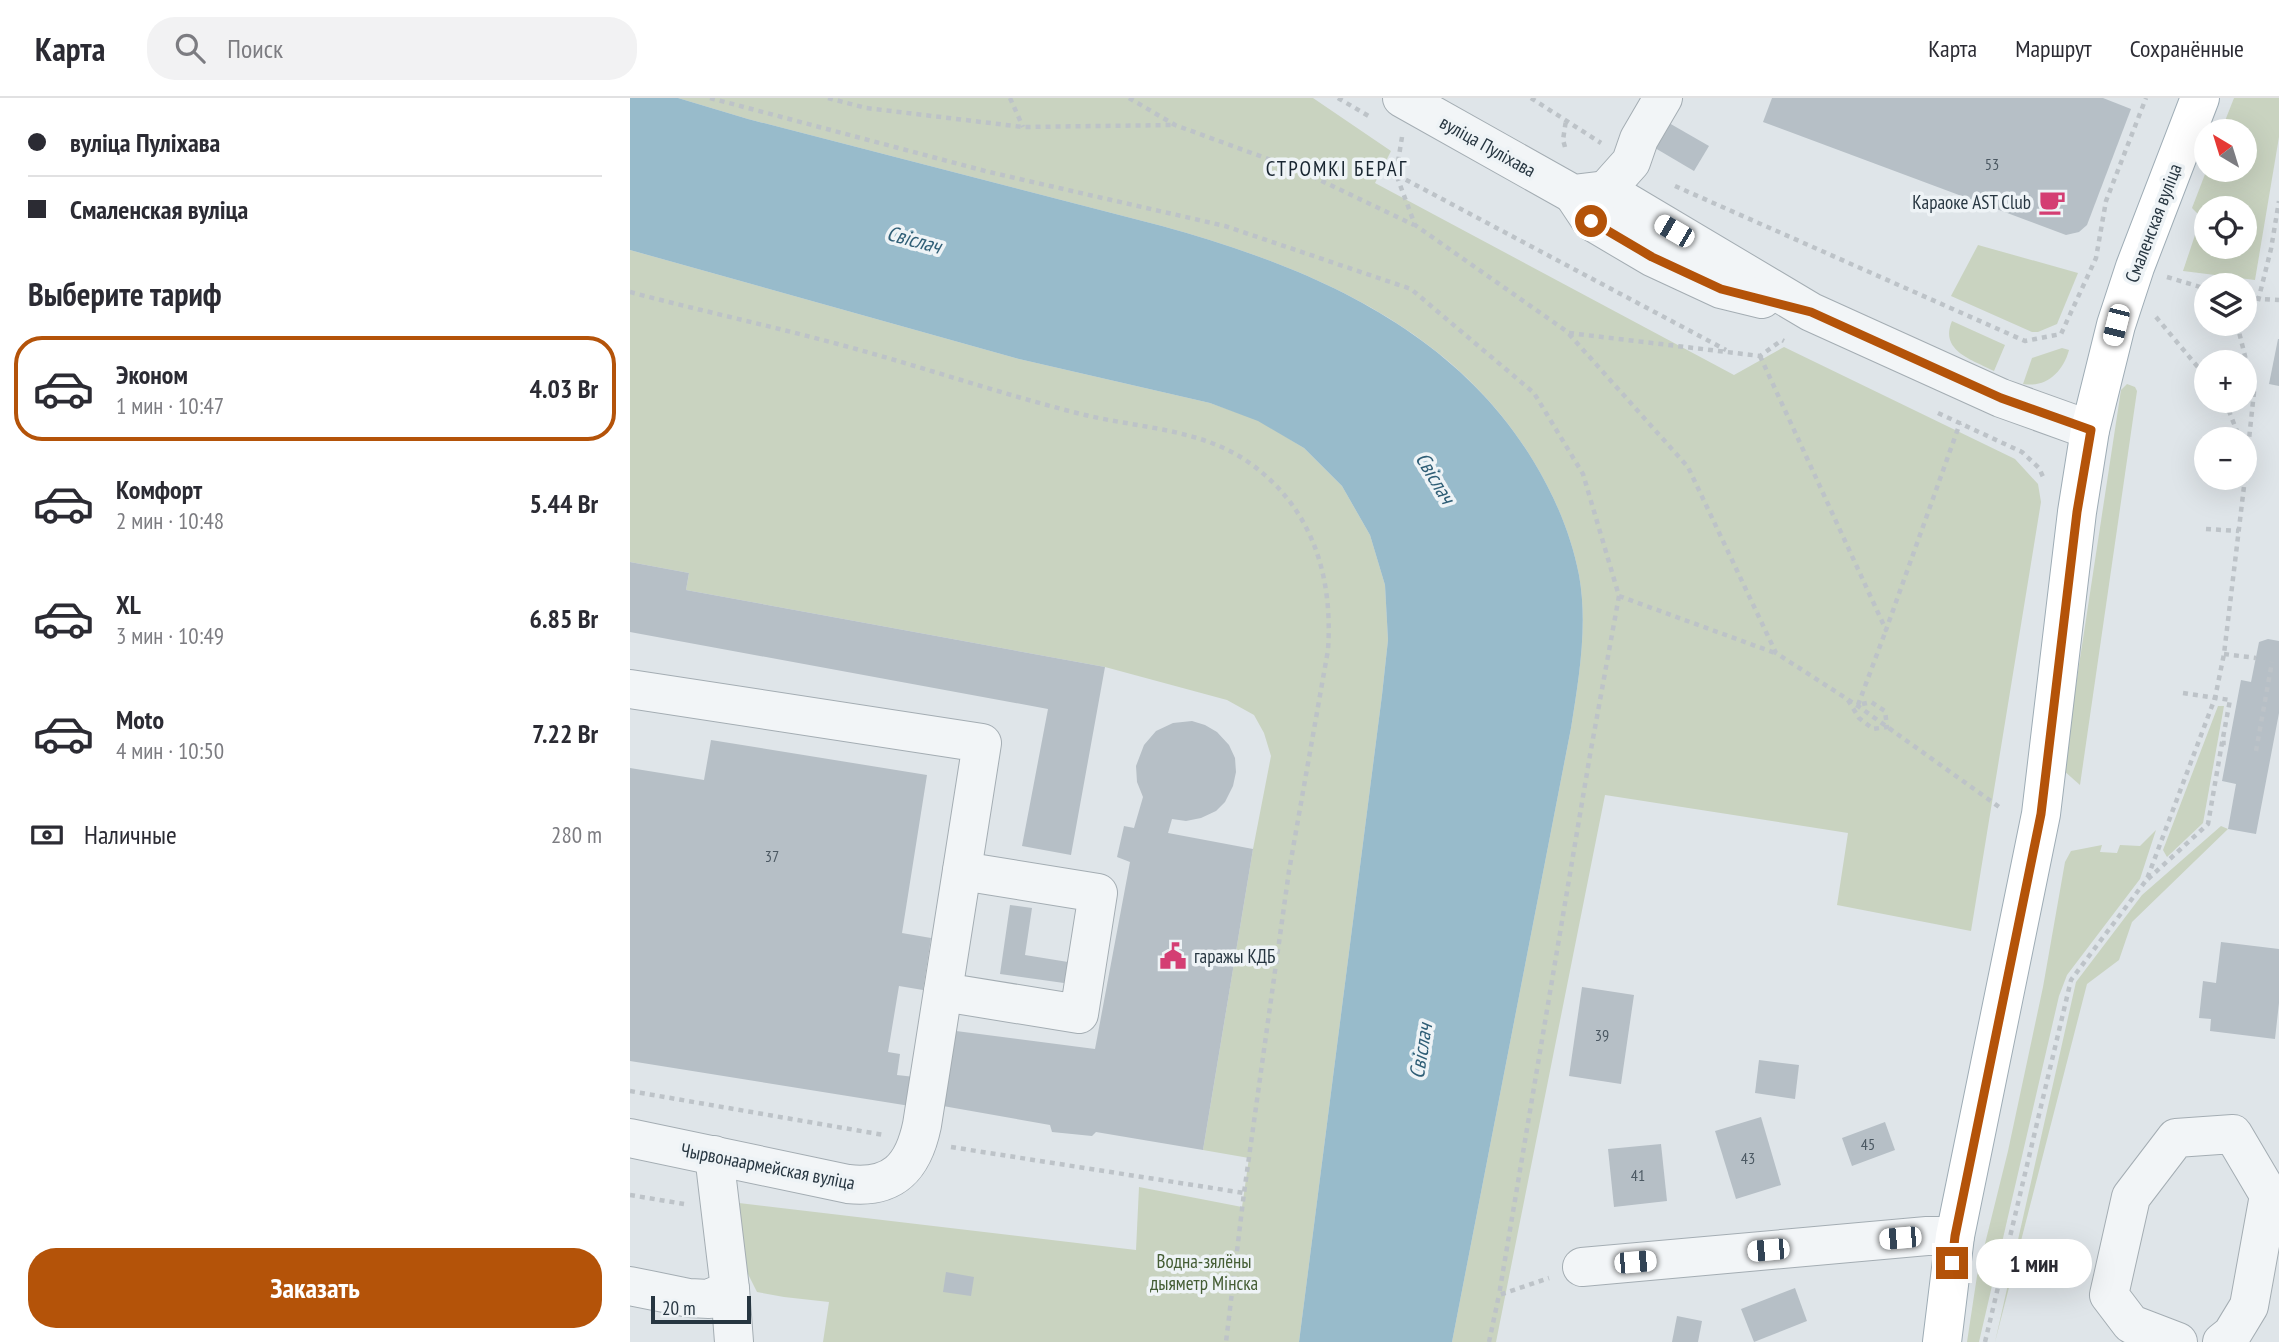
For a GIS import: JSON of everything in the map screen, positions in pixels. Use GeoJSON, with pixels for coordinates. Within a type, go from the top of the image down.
{"type":"FeatureCollection","features":[{"type":"Feature","properties":{"kind":"main road","name":"Смаленская вуліца"},"geometry":{"type":"LineString","coordinates":[[1942,1342],[1955,1236],[2041,814],[2077,512],[2091,430],[2116,325],[2135,267],[2200,98]]}},
{"type":"Feature","properties":{"kind":"street","name":"вуліца Пуліхава"},"geometry":{"type":"LineString","coordinates":[[1402,98],[1590,192],[1591,221],[1652,257],[1721,289],[1811,312],[2001,398],[2091,430]]}},
{"type":"Feature","properties":{"kind":"street"},"geometry":{"type":"LineString","coordinates":[[1590,192],[1631,162],[1647,104]]}},
{"type":"Feature","properties":{"kind":"street"},"geometry":{"type":"LineString","coordinates":[[630,689],[982,743],[943,992],[1079,1014],[1098,893],[962,871]]}},
{"type":"Feature","properties":{"kind":"street","name":"Чырвонаармейская вуліца"},"geometry":{"type":"LineString","coordinates":[[630,1138],[863,1185],[881,1183],[902,1171],[918,1142],[943,992]]}},
{"type":"Feature","properties":{"kind":"street"},"geometry":{"type":"LineString","coordinates":[[2178,1342],[2131,1324],[2109,1295],[2131,1197],[2176,1138],[2233,1134],[2269,1195],[2249,1306],[2232,1334],[2222,1342]]}},
{"type":"Feature","properties":{"kind":"street"},"geometry":{"type":"LineString","coordinates":[[714,1155],[734,1342]]}},
{"type":"Feature","properties":{"kind":"street"},"geometry":{"type":"LineString","coordinates":[[1582,1267],[1927,1236],[1955,1236]]}},
{"type":"Feature","properties":{"kind":"street"},"geometry":{"type":"LineString","coordinates":[[630,1286],[689,1298],[709,1299],[730,1289]]}},
{"type":"Feature","properties":{"kind":"path"},"geometry":{"type":"LineString","coordinates":[[710,98],[989,172],[1225,226],[1411,289],[1534,393],[1583,474],[1619,596],[1489,1342]]}},
{"type":"Feature","properties":{"kind":"path"},"geometry":{"type":"LineString","coordinates":[[828,98],[866,108],[1023,127],[1175,125]]}},
{"type":"Feature","properties":{"kind":"path"},"geometry":{"type":"LineString","coordinates":[[1010,98],[1023,127]]}},
{"type":"Feature","properties":{"kind":"path"},"geometry":{"type":"LineString","coordinates":[[1129,98],[1175,125],[1301,171],[1415,225],[1569,333],[1688,467],[1776,653]]}},
{"type":"Feature","properties":{"kind":"path"},"geometry":{"type":"LineString","coordinates":[[1531,98],[1631,162],[1675,186],[2025,341],[2061,334],[2096,258],[2106,201],[2146,98]]}},
{"type":"Feature","properties":{"kind":"path"},"geometry":{"type":"LineString","coordinates":[[1415,225],[1396,174],[1730,352]]}},
{"type":"Feature","properties":{"kind":"path"},"geometry":{"type":"LineString","coordinates":[[2279,201],[2272,249],[2258,300],[2279,300]]}},
{"type":"Feature","properties":{"kind":"path"},"geometry":{"type":"LineString","coordinates":[[2272,249],[2279,244]]}},
{"type":"Feature","properties":{"kind":"path"},"geometry":{"type":"LineString","coordinates":[[2160,274],[2194,285]]}},
{"type":"Feature","properties":{"kind":"path"},"geometry":{"type":"LineString","coordinates":[[630,292],[853,348],[1085,415],[1181,434],[1221,447],[1251,464],[1273,484],[1308,528],[1319,556],[1326,587],[1330,617],[1328,650],[1289,870],[1226,1342]]}},
{"type":"Feature","properties":{"kind":"path"},"geometry":{"type":"LineString","coordinates":[[2149,308],[2194,362]]}},
{"type":"Feature","properties":{"kind":"path"},"geometry":{"type":"LineString","coordinates":[[1569,333],[1760,356],[1782,340],[1794,345]]}},
{"type":"Feature","properties":{"kind":"path"},"geometry":{"type":"LineString","coordinates":[[2240,336],[2254,391],[2250,427]]}},
{"type":"Feature","properties":{"kind":"path"},"geometry":{"type":"LineString","coordinates":[[1760,356],[1886,630]]}},
{"type":"Feature","properties":{"kind":"path"},"geometry":{"type":"LineString","coordinates":[[1936,412],[2022,452],[2039,468],[2048,485]]}},
{"type":"Feature","properties":{"kind":"path"},"geometry":{"type":"LineString","coordinates":[[1858,706],[1960,423]]}},
{"type":"Feature","properties":{"kind":"path"},"geometry":{"type":"LineString","coordinates":[[2147,879],[2215,698],[2224,654],[2244,490]]}},
{"type":"Feature","properties":{"kind":"path"},"geometry":{"type":"LineString","coordinates":[[2206,529],[2239,531]]}},
{"type":"Feature","properties":{"kind":"path"},"geometry":{"type":"LineString","coordinates":[[1619,596],[1776,653],[1858,706],[2002,809]]}},
{"type":"Feature","properties":{"kind":"path"},"geometry":{"type":"LineString","coordinates":[[2224,654],[2256,658]]}},
{"type":"Feature","properties":{"kind":"path"},"geometry":{"type":"LineString","coordinates":[[2256,751],[2272,662]]}},
{"type":"Feature","properties":{"kind":"path"},"geometry":{"type":"LineString","coordinates":[[1985,1342],[2071,980],[2147,879],[2208,824],[2226,743],[2230,700],[2183,693]]}},
{"type":"Feature","properties":{"kind":"path"},"geometry":{"type":"LineString","coordinates":[[1847,699],[1859,718],[1873,729],[1887,727]]}},
{"type":"Feature","properties":{"kind":"path"},"geometry":{"type":"LineString","coordinates":[[1858,706],[1871,702],[1885,711],[1887,727]]}},
{"type":"Feature","properties":{"kind":"path"},"geometry":{"type":"LineString","coordinates":[[630,1195],[719,1210]]}},
{"type":"Feature","properties":{"kind":"path"},"geometry":{"type":"LineString","coordinates":[[1499,1295],[1582,1267]]}},
{"type":"Feature","properties":{"kind":"green space"},"geometry":{"type":"Polygon","coordinates":[[[678,98],[1313,98],[1391,151],[1375,183],[1734,375],[1784,347],[2015,459],[2038,484],[2041,502],[1971,931],[1837,905],[1848,833],[1605,795],[1496,1342],[1452,1342],[1571,728],[1581,652],[1582,594],[1576,560],[1561,516],[1534,462],[1501,415],[1463,374],[1419,339],[1372,308],[1322,283],[1270,261],[1162,226],[748,119],[678,98]]]}},
{"type":"Feature","properties":{"kind":"green space"},"geometry":{"type":"Polygon","coordinates":[[[2234,98],[2279,98],[2279,137],[2256,273],[2183,271],[2194,238],[2194,259],[2257,259],[2257,196],[2197,196],[2202,182],[2258,182],[2258,119],[2226,119],[2234,98]]]}},
{"type":"Feature","properties":{"kind":"green space"},"geometry":{"type":"Polygon","coordinates":[[[1978,245],[2078,273],[2057,324],[2032,332],[1951,296],[1978,245]]]}},
{"type":"Feature","properties":{"kind":"green space","name":"Водна-зялёны дыяметр Мінска"},"geometry":{"type":"Polygon","coordinates":[[[630,250],[1019,359],[1210,403],[1258,420],[1304,448],[1342,486],[1370,535],[1385,585],[1388,640],[1299,1342],[823,1342],[829,1302],[757,1292],[746,1270],[739,1203],[1136,1250],[1139,1187],[1242,1207],[1249,1158],[1203,1150],[1271,756],[1264,733],[1254,715],[1227,700],[1105,667],[686,590],[689,573],[630,562],[630,250]]]}},
{"type":"Feature","properties":{"kind":"green space"},"geometry":{"type":"Polygon","coordinates":[[[1952,321],[2005,345],[1994,371],[1968,358],[1954,347],[1949,331],[1952,321]]]}},
{"type":"Feature","properties":{"kind":"green space"},"geometry":{"type":"Polygon","coordinates":[[[2062,348],[2069,350],[2063,365],[2052,377],[2031,385],[2023,384],[2032,358],[2062,348]]]}},
{"type":"Feature","properties":{"kind":"green space"},"geometry":{"type":"Polygon","coordinates":[[[2127,384],[2135,387],[2137,391],[2080,785],[2063,770],[2121,390],[2127,384]]]}},
{"type":"Feature","properties":{"kind":"green space"},"geometry":{"type":"Polygon","coordinates":[[[2218,706],[2224,706],[2203,823],[2167,857],[2163,850],[2218,706]]]}},
{"type":"Feature","properties":{"kind":"green space"},"geometry":{"type":"Polygon","coordinates":[[[2221,826],[2228,829],[2132,922],[2119,960],[2087,984],[1995,1342],[2076,982],[2142,895],[2221,826]]]}},
{"type":"Feature","properties":{"kind":"green space"},"geometry":{"type":"Polygon","coordinates":[[[2156,830],[2140,879],[2067,975],[2059,996],[1979,1342],[1967,1342],[1977,1276],[2008,1151],[2043,987],[2065,862],[2071,851],[2102,845],[2100,852],[2117,853],[2120,845],[2140,846],[2156,830]]]}},
{"type":"Feature","properties":{"kind":"water","name":"Свіслач"},"geometry":{"type":"Polygon","coordinates":[[[630,98],[678,98],[748,119],[1162,226],[1270,261],[1372,308],[1419,339],[1462,374],[1501,415],[1534,462],[1561,516],[1576,560],[1582,594],[1581,652],[1571,728],[1452,1342],[1299,1342],[1388,640],[1385,585],[1370,535],[1342,486],[1304,448],[1258,421],[1210,403],[1019,359],[630,250],[630,98]]]}},
{"type":"Feature","properties":{"kind":"building"},"geometry":{"type":"Polygon","coordinates":[[[1772,98],[2103,98],[2131,109],[2087,225],[2079,232],[2066,235],[1763,122],[1772,98]]]}},
{"type":"Feature","properties":{"kind":"building"},"geometry":{"type":"Polygon","coordinates":[[[1669,123],[1709,146],[1694,171],[1655,148],[1669,123]]]}},
{"type":"Feature","properties":{"kind":"building"},"geometry":{"type":"Polygon","coordinates":[[[2279,339],[2279,386],[2269,384],[2279,339]]]}},
{"type":"Feature","properties":{"kind":"building"},"geometry":{"type":"Polygon","coordinates":[[[630,562],[689,573],[686,590],[1105,667],[1071,855],[1022,846],[1048,709],[630,632],[630,562]]]}},
{"type":"Feature","properties":{"kind":"building"},"geometry":{"type":"Polygon","coordinates":[[[2268,639],[2279,641],[2279,713],[2256,834],[2228,829],[2236,784],[2222,781],[2241,680],[2251,682],[2259,642],[2268,639]]]}},
{"type":"Feature","properties":{"kind":"building"},"geometry":{"type":"Polygon","coordinates":[[[1192,721],[1217,732],[1229,745],[1235,758],[1233,786],[1225,802],[1216,811],[1186,821],[1172,819],[1168,833],[1253,849],[1203,1150],[1096,1132],[1092,1136],[1052,1132],[1050,1125],[943,1106],[956,1031],[1095,1049],[1130,862],[1117,857],[1124,826],[1134,828],[1143,797],[1137,782],[1136,766],[1144,745],[1156,731],[1173,723],[1192,721]]]}},
{"type":"Feature","properties":{"kind":"building"},"geometry":{"type":"Polygon","coordinates":[[[711,740],[927,775],[902,933],[931,938],[923,990],[899,986],[888,1052],[900,1054],[897,1075],[915,1077],[910,1106],[630,1061],[630,768],[704,780],[711,740]]]}},
{"type":"Feature","properties":{"kind":"building"},"geometry":{"type":"Polygon","coordinates":[[[1010,905],[1032,908],[1025,955],[1074,963],[1071,984],[1000,974],[1010,905]]]}},
{"type":"Feature","properties":{"kind":"building"},"geometry":{"type":"Polygon","coordinates":[[[2221,942],[2279,949],[2279,1003],[2275,1039],[2210,1031],[2211,1019],[2199,1018],[2203,981],[2216,983],[2221,942]]]}},
{"type":"Feature","properties":{"kind":"building"},"geometry":{"type":"Polygon","coordinates":[[[1582,987],[1634,995],[1621,1084],[1569,1076],[1582,987]]]}},
{"type":"Feature","properties":{"kind":"building"},"geometry":{"type":"Polygon","coordinates":[[[1759,1060],[1799,1065],[1795,1099],[1755,1093],[1759,1060]]]}},
{"type":"Feature","properties":{"kind":"building"},"geometry":{"type":"Polygon","coordinates":[[[1761,1117],[1781,1185],[1736,1199],[1715,1131],[1761,1117]]]}},
{"type":"Feature","properties":{"kind":"building"},"geometry":{"type":"Polygon","coordinates":[[[1885,1122],[1895,1150],[1852,1166],[1842,1138],[1885,1122]]]}},
{"type":"Feature","properties":{"kind":"building"},"geometry":{"type":"Polygon","coordinates":[[[1661,1144],[1667,1201],[1614,1207],[1608,1149],[1661,1144]]]}},
{"type":"Feature","properties":{"kind":"building"},"geometry":{"type":"Polygon","coordinates":[[[946,1272],[974,1277],[971,1296],[943,1292],[946,1272]]]}},
{"type":"Feature","properties":{"kind":"building"},"geometry":{"type":"Polygon","coordinates":[[[1795,1288],[1807,1321],[1754,1342],[1741,1309],[1795,1288]]]}},
{"type":"Feature","properties":{"kind":"building"},"geometry":{"type":"Polygon","coordinates":[[[1677,1316],[1702,1321],[1698,1342],[1672,1342],[1677,1316]]]}},
{"type":"Feature","properties":{"kind":"place","name":"Караоке AST Club"},"geometry":{"type":"Point","coordinates":[2052,202]}},
{"type":"Feature","properties":{"kind":"place","name":"гаражы КДБ"},"geometry":{"type":"Point","coordinates":[1173,956]}},
{"type":"Feature","properties":{"kind":"district","name":"СТРОМКІ БЕРАГ"},"geometry":{"type":"Point","coordinates":[1337,169]}},
{"type":"Feature","properties":{"kind":"route"},"geometry":{"type":"LineString","coordinates":[[1591,221],[1652,257],[1721,289],[1811,312],[2001,398],[2091,430],[2077,512],[2041,814],[1955,1236],[1952,1263]]}}]}
